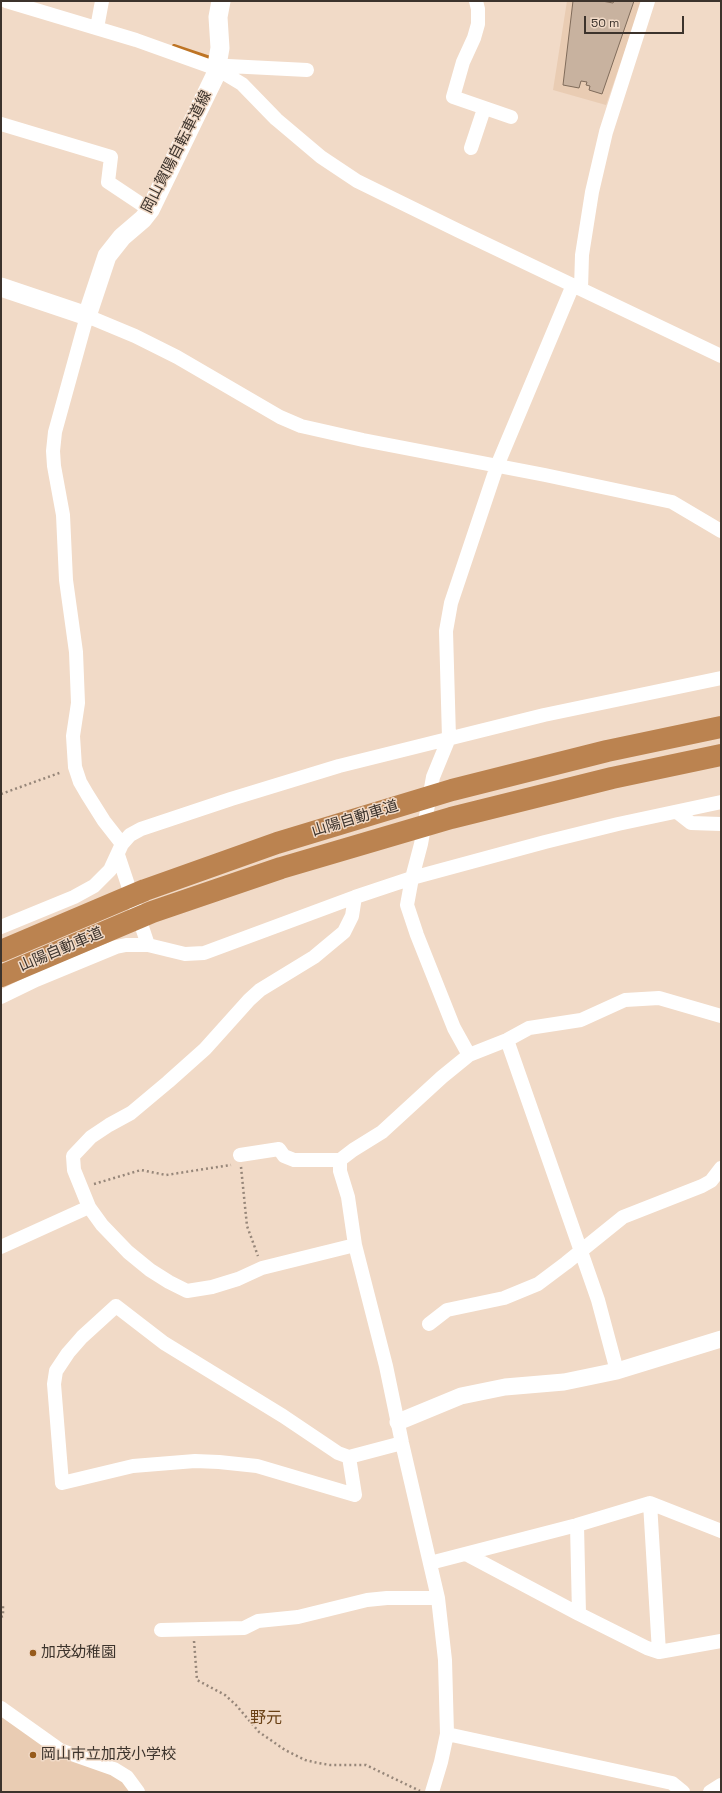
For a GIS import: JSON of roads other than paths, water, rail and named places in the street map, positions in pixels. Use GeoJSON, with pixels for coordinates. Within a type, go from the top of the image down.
{"type":"FeatureCollection","features":[{"type":"Feature","properties":{"kind":"highway","name":"山陽自動車道"},"geometry":{"type":"LineString","coordinates":[[1,951],[145,890],[277,843],[452,790],[607,751],[721,727]]}},
{"type":"Feature","properties":{"kind":"highway","name":"山陽自動車道"},"geometry":{"type":"LineString","coordinates":[[1,976],[152,912],[281,868],[451,818],[612,778],[721,755]]}},
{"type":"Feature","properties":{"kind":"main road","name":"岡山賀陽自転車道線"},"geometry":{"type":"LineString","coordinates":[[88,312],[107,256],[122,237],[143,219],[150,210],[220,66],[218,17],[221,1]]}},
{"type":"Feature","properties":{"kind":"main road"},"geometry":{"type":"LineString","coordinates":[[1,287],[88,312]]}},
{"type":"Feature","properties":{"kind":"street"},"geometry":{"type":"LineString","coordinates":[[6,1],[98,24],[220,66],[307,70]]}},
{"type":"Feature","properties":{"kind":"street"},"geometry":{"type":"LineString","coordinates":[[98,24],[102,1]]}},
{"type":"Feature","properties":{"kind":"street"},"geometry":{"type":"LineString","coordinates":[[476,1],[478,9],[478,24],[474,38],[463,62],[453,98],[511,117]]}},
{"type":"Feature","properties":{"kind":"street"},"geometry":{"type":"LineString","coordinates":[[469,1055],[454,1028],[417,935],[407,905],[421,844],[433,777],[449,738],[446,632],[450,610],[498,464],[577,287],[592,192],[606,132],[648,1]]}},
{"type":"Feature","properties":{"kind":"street"},"geometry":{"type":"LineString","coordinates":[[220,66],[242,84],[276,119],[321,157],[358,181],[721,356]]}},
{"type":"Feature","properties":{"kind":"street"},"geometry":{"type":"LineString","coordinates":[[472,148],[484,108]]}},
{"type":"Feature","properties":{"kind":"street"},"geometry":{"type":"LineString","coordinates":[[1,124],[110,157],[108,182],[150,210]]}},
{"type":"Feature","properties":{"kind":"street"},"geometry":{"type":"LineString","coordinates":[[148,945],[120,849],[80,782],[75,767],[73,736],[78,703],[76,652],[66,580],[64,515],[54,466],[53,451],[55,432],[88,312],[177,357],[280,417],[301,426],[363,440],[498,464],[672,502],[721,531]]}},
{"type":"Feature","properties":{"kind":"street"},"geometry":{"type":"LineString","coordinates":[[1,927],[84,892],[103,878],[110,870],[120,849],[130,835],[142,829],[231,799],[339,766],[602,702],[721,678]]}},
{"type":"Feature","properties":{"kind":"street"},"geometry":{"type":"LineString","coordinates":[[1,997],[36,980],[116,947],[148,945],[185,954],[204,952],[355,897],[412,878],[618,824],[721,802]]}},
{"type":"Feature","properties":{"kind":"street"},"geometry":{"type":"LineString","coordinates":[[677,812],[691,823],[721,824]]}},
{"type":"Feature","properties":{"kind":"street"},"geometry":{"type":"LineString","coordinates":[[355,897],[352,916],[344,932],[314,957],[260,990],[248,1000],[205,1049],[168,1082],[131,1113],[91,1137],[73,1156],[74,1170],[89,1207],[102,1226],[128,1252],[169,1282],[187,1291],[219,1285],[238,1279],[262,1268],[355,1245]]}},
{"type":"Feature","properties":{"kind":"street"},"geometry":{"type":"LineString","coordinates":[[240,1155],[279,1149],[284,1156],[294,1160],[340,1160],[382,1132],[442,1077],[469,1055],[507,1040],[529,1028],[581,1020],[625,1000],[659,998],[721,1016]]}},
{"type":"Feature","properties":{"kind":"street"},"geometry":{"type":"LineString","coordinates":[[507,1040],[598,1300],[617,1371]]}},
{"type":"Feature","properties":{"kind":"street"},"geometry":{"type":"LineString","coordinates":[[340,1160],[340,1171],[348,1197],[355,1245],[386,1366],[402,1443],[438,1598],[445,1660],[447,1734],[441,1762],[432,1792]]}},
{"type":"Feature","properties":{"kind":"street"},"geometry":{"type":"LineString","coordinates":[[429,1324],[447,1310],[504,1298],[522,1292],[553,1274],[623,1217],[712,1181],[721,1168]]}},
{"type":"Feature","properties":{"kind":"street"},"geometry":{"type":"LineString","coordinates":[[1,1247],[89,1207]]}},
{"type":"Feature","properties":{"kind":"street"},"geometry":{"type":"LineString","coordinates":[[349,1458],[355,1495],[257,1466],[219,1462],[194,1461],[133,1466],[62,1483],[54,1390],[56,1371],[68,1353],[82,1337],[116,1306],[164,1343],[283,1416],[338,1454],[349,1458],[402,1443]]}},
{"type":"Feature","properties":{"kind":"street"},"geometry":{"type":"LineString","coordinates":[[398,1422],[461,1396],[505,1387],[564,1382],[617,1371],[721,1339]]}},
{"type":"Feature","properties":{"kind":"street"},"geometry":{"type":"LineString","coordinates":[[430,1563],[577,1525],[650,1503],[721,1531]]}},
{"type":"Feature","properties":{"kind":"street"},"geometry":{"type":"LineString","coordinates":[[650,1503],[659,1652]]}},
{"type":"Feature","properties":{"kind":"street"},"geometry":{"type":"LineString","coordinates":[[577,1525],[579,1614]]}},
{"type":"Feature","properties":{"kind":"street"},"geometry":{"type":"LineString","coordinates":[[466,1554],[647,1648],[659,1652],[721,1641]]}},
{"type":"Feature","properties":{"kind":"street"},"geometry":{"type":"LineString","coordinates":[[161,1630],[244,1628],[258,1621],[298,1617],[367,1600],[387,1598],[438,1598]]}},
{"type":"Feature","properties":{"kind":"street"},"geometry":{"type":"LineString","coordinates":[[1,1708],[60,1750],[114,1769],[127,1776],[138,1792]]}},
{"type":"Feature","properties":{"kind":"street"},"geometry":{"type":"LineString","coordinates":[[447,1734],[672,1783],[683,1792]]}},
{"type":"Feature","properties":{"kind":"street"},"geometry":{"type":"LineString","coordinates":[[710,1792],[721,1785]]}},
{"type":"Feature","properties":{"kind":"waterway"},"geometry":{"type":"LineString","coordinates":[[174,46],[213,59]]}},
{"type":"Feature","properties":{"kind":"place","name":"加茂幼稚園"},"geometry":{"type":"Point","coordinates":[33,1653]}},
{"type":"Feature","properties":{"kind":"place","name":"岡山市立加茂小学校"},"geometry":{"type":"Point","coordinates":[33,1755]}},
{"type":"Feature","properties":{"kind":"district","name":"野元"},"geometry":{"type":"Point","coordinates":[266,1719]}}]}
